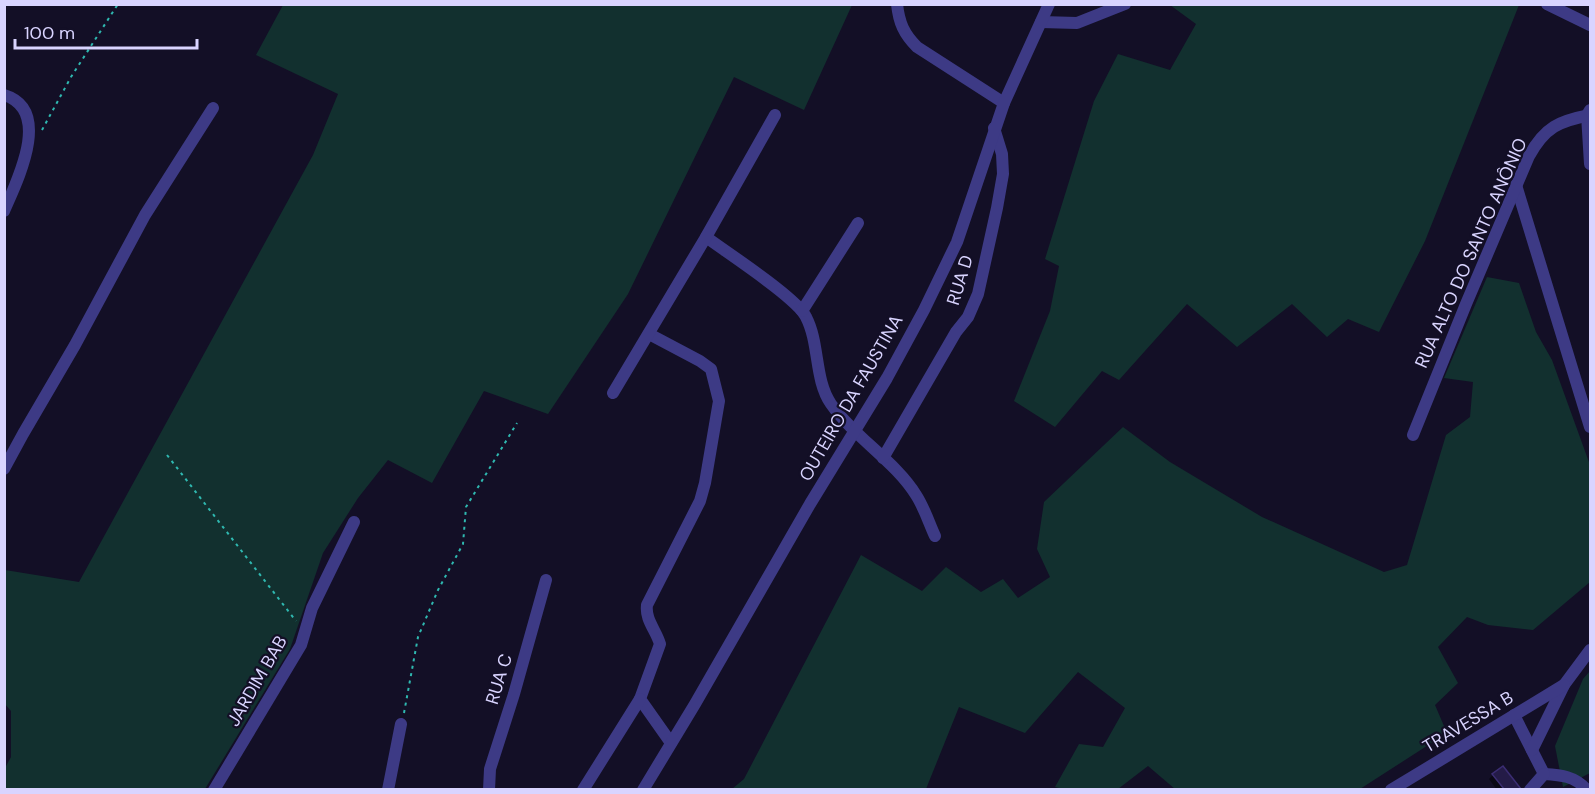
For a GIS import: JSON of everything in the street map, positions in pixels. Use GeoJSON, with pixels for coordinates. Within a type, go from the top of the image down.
{"type":"FeatureCollection","features":[{"type":"Feature","properties":{"kind":"street"},"geometry":{"type":"LineString","coordinates":[[897,4],[902,30],[906,37],[917,47],[1004,103]]}},
{"type":"Feature","properties":{"kind":"street","name":"OUTEIRO DA FAUSTINA"},"geometry":{"type":"LineString","coordinates":[[643,789],[924,310],[957,242],[994,128],[1049,4]]}},
{"type":"Feature","properties":{"kind":"street"},"geometry":{"type":"LineString","coordinates":[[1041,22],[1077,23],[1125,4]]}},
{"type":"Feature","properties":{"kind":"street"},"geometry":{"type":"LineString","coordinates":[[1547,4],[1590,26],[1590,10]]}},
{"type":"Feature","properties":{"kind":"street"},"geometry":{"type":"LineString","coordinates":[[4,95],[18,101],[26,116],[30,133],[24,163],[4,211]]}},
{"type":"Feature","properties":{"kind":"street"},"geometry":{"type":"LineString","coordinates":[[4,469],[75,345],[145,215],[213,108]]}},
{"type":"Feature","properties":{"kind":"street"},"geometry":{"type":"LineString","coordinates":[[1589,113],[1590,164]]}},
{"type":"Feature","properties":{"kind":"street","name":"RUA ALTO DO SANTO ANÔNIO"},"geometry":{"type":"LineString","coordinates":[[1413,435],[1516,185],[1537,142],[1546,132],[1567,120],[1589,113]]}},
{"type":"Feature","properties":{"kind":"street"},"geometry":{"type":"LineString","coordinates":[[613,393],[706,237],[775,115]]}},
{"type":"Feature","properties":{"kind":"street","name":"RUA D"},"geometry":{"type":"LineString","coordinates":[[883,459],[956,332],[968,317],[978,294],[1003,174],[1002,154],[994,128]]}},
{"type":"Feature","properties":{"kind":"street"},"geometry":{"type":"LineString","coordinates":[[1516,185],[1590,427]]}},
{"type":"Feature","properties":{"kind":"street"},"geometry":{"type":"LineString","coordinates":[[802,311],[858,223]]}},
{"type":"Feature","properties":{"kind":"street"},"geometry":{"type":"LineString","coordinates":[[706,237],[802,311],[811,330],[826,395],[855,431],[916,495],[935,536]]}},
{"type":"Feature","properties":{"kind":"street"},"geometry":{"type":"LineString","coordinates":[[583,789],[639,699],[660,644],[646,613],[647,605],[700,501],[719,401],[711,369],[649,334]]}},
{"type":"Feature","properties":{"kind":"street","name":"JARDIM BAB"},"geometry":{"type":"LineString","coordinates":[[214,789],[295,657],[312,608],[354,522]]}},
{"type":"Feature","properties":{"kind":"street","name":"RUA C"},"geometry":{"type":"LineString","coordinates":[[489,789],[490,769],[546,580]]}},
{"type":"Feature","properties":{"kind":"street"},"geometry":{"type":"LineString","coordinates":[[1532,750],[1564,685],[1590,650]]}},
{"type":"Feature","properties":{"kind":"street","name":"TRAVESSA B"},"geometry":{"type":"LineString","coordinates":[[1391,789],[1564,685]]}},
{"type":"Feature","properties":{"kind":"street"},"geometry":{"type":"LineString","coordinates":[[639,699],[671,743]]}},
{"type":"Feature","properties":{"kind":"street"},"geometry":{"type":"LineString","coordinates":[[1514,715],[1544,774]]}},
{"type":"Feature","properties":{"kind":"street"},"geometry":{"type":"LineString","coordinates":[[388,789],[401,724]]}},
{"type":"Feature","properties":{"kind":"street"},"geometry":{"type":"LineString","coordinates":[[1530,789],[1544,774],[1564,775],[1581,783],[1587,789]]}},
{"type":"Feature","properties":{"kind":"path"},"geometry":{"type":"LineString","coordinates":[[40,134],[71,77],[118,4]]}},
{"type":"Feature","properties":{"kind":"path"},"geometry":{"type":"LineString","coordinates":[[401,724],[418,637],[438,590],[463,544],[466,507],[517,423]]}},
{"type":"Feature","properties":{"kind":"path"},"geometry":{"type":"LineString","coordinates":[[167,455],[304,631]]}},
{"type":"Feature","properties":{"kind":"green space"},"geometry":{"type":"Polygon","coordinates":[[[283,5],[852,5],[804,110],[734,77],[628,294],[548,414],[484,391],[432,483],[388,460],[358,498],[323,553],[290,649],[205,789],[5,789],[5,768],[11,757],[11,711],[4,703],[5,570],[79,582],[313,155],[338,94],[256,55],[283,5]]]}},
{"type":"Feature","properties":{"kind":"green space"},"geometry":{"type":"Polygon","coordinates":[[[1170,5],[1519,5],[1425,241],[1379,332],[1348,319],[1327,337],[1292,304],[1237,347],[1187,304],[1119,380],[1102,371],[1055,427],[1014,401],[1050,311],[1059,266],[1045,259],[1094,101],[1118,54],[1170,70],[1196,24],[1170,5]]]}},
{"type":"Feature","properties":{"kind":"green space"},"geometry":{"type":"Polygon","coordinates":[[[1487,277],[1519,283],[1536,332],[1552,360],[1590,465],[1590,582],[1533,630],[1488,625],[1467,617],[1438,647],[1458,683],[1435,705],[1447,733],[1360,789],[1175,789],[1148,766],[1118,789],[1063,789],[1055,787],[1079,744],[1103,747],[1125,708],[1078,672],[1025,733],[959,707],[926,789],[732,789],[744,779],[861,555],[922,591],[946,567],[981,592],[1003,579],[1018,598],[1050,577],[1037,549],[1044,502],[1123,427],[1170,462],[1262,517],[1384,572],[1407,565],[1446,435],[1470,417],[1473,382],[1444,378],[1487,277]]]}},
{"type":"Feature","properties":{"kind":"green space"},"geometry":{"type":"Polygon","coordinates":[[[1590,671],[1590,773],[1563,787],[1555,746],[1583,679],[1590,671]]]}},
{"type":"Feature","properties":{"kind":"building"},"geometry":{"type":"Polygon","coordinates":[[[1503,766],[1521,789],[1504,789],[1492,774],[1503,766]]]}}]}
